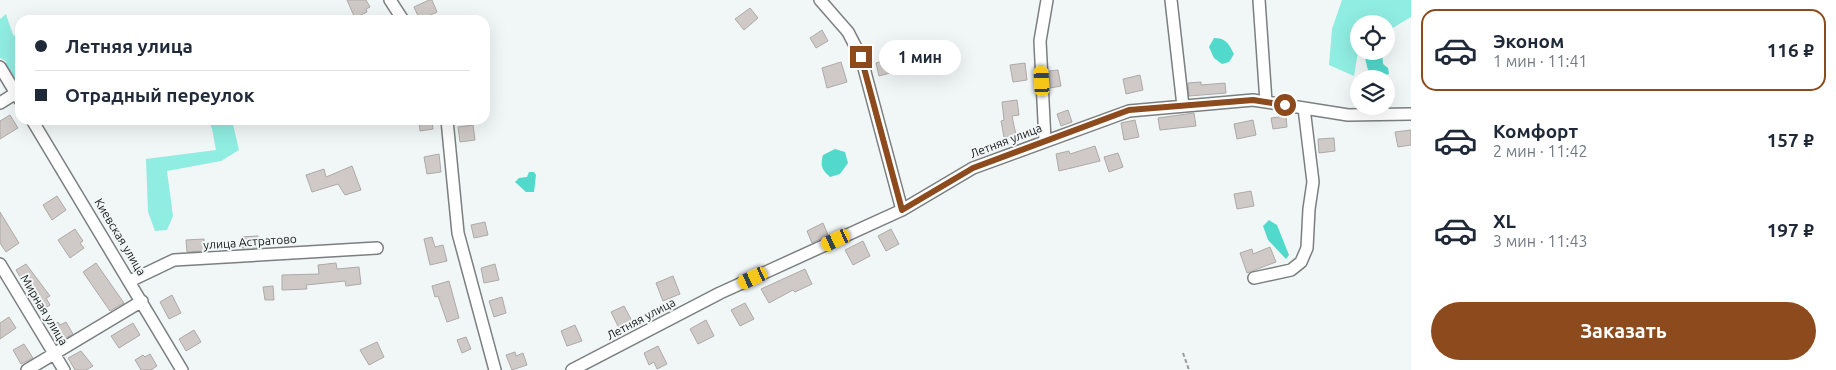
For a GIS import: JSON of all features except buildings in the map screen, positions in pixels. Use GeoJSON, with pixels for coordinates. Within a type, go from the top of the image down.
{"type":"FeatureCollection","features":[{"type":"Feature","properties":{"kind":"street"},"geometry":{"type":"LineString","coordinates":[[390,0],[400,15]]}},
{"type":"Feature","properties":{"kind":"street"},"geometry":{"type":"LineString","coordinates":[[820,0],[848,32],[861,57],[902,210]]}},
{"type":"Feature","properties":{"kind":"street"},"geometry":{"type":"LineString","coordinates":[[1044,141],[1040,42],[1047,0]]}},
{"type":"Feature","properties":{"kind":"street"},"geometry":{"type":"LineString","coordinates":[[1171,0],[1183,106]]}},
{"type":"Feature","properties":{"kind":"street"},"geometry":{"type":"LineString","coordinates":[[1259,0],[1266,102]]}},
{"type":"Feature","properties":{"kind":"street"},"geometry":{"type":"LineString","coordinates":[[0,67],[15,92]]}},
{"type":"Feature","properties":{"kind":"street"},"geometry":{"type":"LineString","coordinates":[[0,103],[15,98]]}},
{"type":"Feature","properties":{"kind":"street","name":"Летняя улица"},"geometry":{"type":"LineString","coordinates":[[572,370],[588,365],[720,293],[902,210],[973,168],[1129,110],[1253,100],[1348,115],[1411,114]]}},
{"type":"Feature","properties":{"kind":"street"},"geometry":{"type":"LineString","coordinates":[[1254,278],[1291,270],[1301,262],[1307,248],[1309,209],[1313,182],[1304,108]]}},
{"type":"Feature","properties":{"kind":"street","name":"Киевская улица"},"geometry":{"type":"LineString","coordinates":[[35,125],[182,370]]}},
{"type":"Feature","properties":{"kind":"street"},"geometry":{"type":"LineString","coordinates":[[447,125],[458,232],[495,370]]}},
{"type":"Feature","properties":{"kind":"street","name":"улица Астратово"},"geometry":{"type":"LineString","coordinates":[[130,281],[174,260],[377,248]]}},
{"type":"Feature","properties":{"kind":"street","name":"Мирная улица"},"geometry":{"type":"LineString","coordinates":[[0,264],[64,370]]}},
{"type":"Feature","properties":{"kind":"street"},"geometry":{"type":"LineString","coordinates":[[27,370],[142,301]]}},
{"type":"Feature","properties":{"kind":"path"},"geometry":{"type":"LineString","coordinates":[[1183,353],[1189,370]]}},
{"type":"Feature","properties":{"kind":"shaded area"},"geometry":{"type":"Polygon","coordinates":[[[1342,0],[1411,0],[1411,17],[1395,27],[1395,15],[1350,15],[1350,60],[1357,60],[1355,70],[1350,70],[1350,74],[1329,65],[1332,29],[1342,0]]]}},
{"type":"Feature","properties":{"kind":"shaded area"},"geometry":{"type":"Polygon","coordinates":[[[6,14],[13,35],[15,36],[15,79],[6,69],[6,61],[0,58],[0,19],[6,14]]]}},
{"type":"Feature","properties":{"kind":"shaded area"},"geometry":{"type":"Polygon","coordinates":[[[1214,38],[1227,42],[1234,54],[1229,62],[1222,64],[1214,58],[1209,47],[1214,38]]]}},
{"type":"Feature","properties":{"kind":"shaded area"},"geometry":{"type":"Polygon","coordinates":[[[1366,60],[1383,60],[1383,64],[1388,70],[1368,70],[1366,60]]]}},
{"type":"Feature","properties":{"kind":"shaded area"},"geometry":{"type":"Polygon","coordinates":[[[210,125],[233,125],[239,150],[221,161],[167,171],[173,216],[167,230],[155,231],[148,212],[146,159],[216,150],[210,125]]]}},
{"type":"Feature","properties":{"kind":"shaded area"},"geometry":{"type":"Polygon","coordinates":[[[835,149],[845,152],[848,163],[840,174],[830,177],[822,168],[822,159],[823,155],[835,149]]]}},
{"type":"Feature","properties":{"kind":"shaded area"},"geometry":{"type":"Polygon","coordinates":[[[529,172],[534,172],[536,175],[534,192],[526,192],[515,182],[519,178],[527,177],[529,172]]]}},
{"type":"Feature","properties":{"kind":"shaded area"},"geometry":{"type":"Polygon","coordinates":[[[1269,220],[1277,225],[1289,255],[1286,259],[1268,240],[1263,226],[1269,220]]]}},
{"type":"Feature","properties":{"kind":"route"},"geometry":{"type":"LineString","coordinates":[[861,57],[902,210],[973,168],[1129,110],[1253,100],[1285,105]]}}]}
